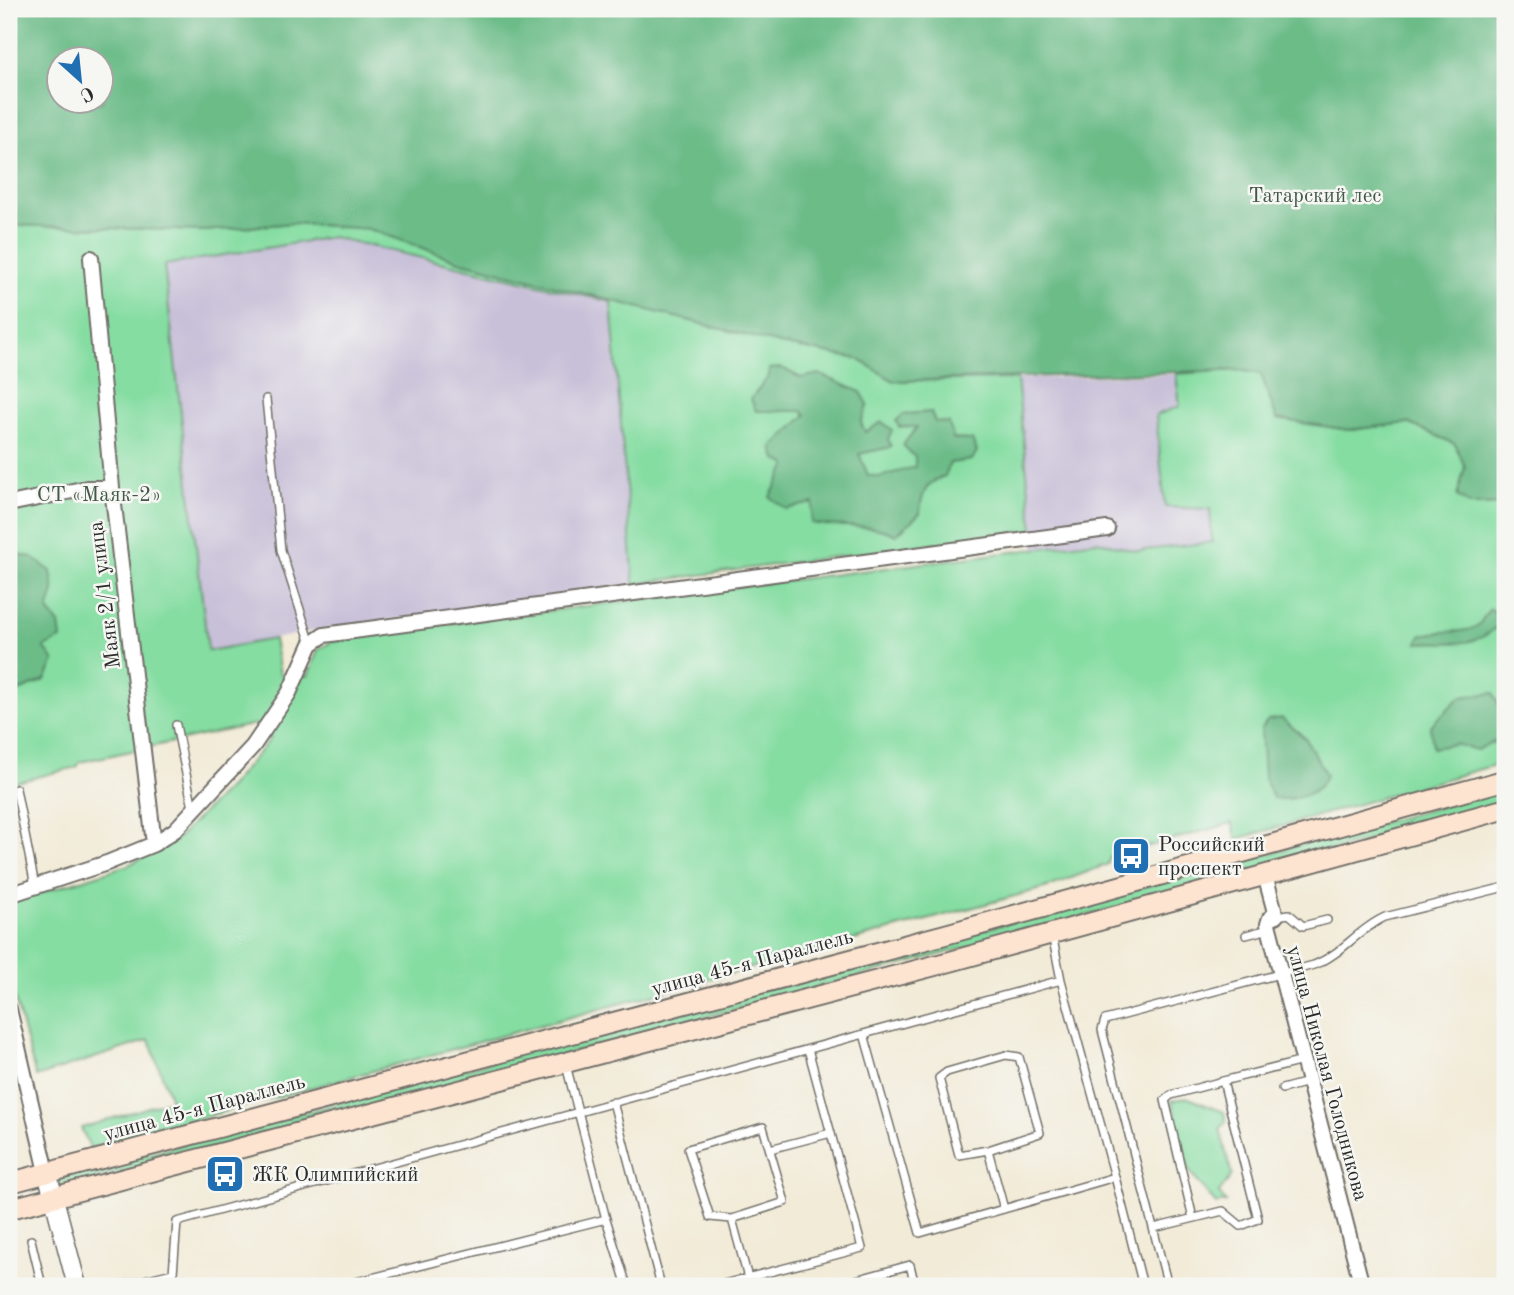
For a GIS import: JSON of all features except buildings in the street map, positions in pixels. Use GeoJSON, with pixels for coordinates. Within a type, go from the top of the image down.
{"type":"FeatureCollection","features":[{"type":"Feature","properties":{"kind":"main road","name":"улица 45-я Параллель"},"geometry":{"type":"LineString","coordinates":[[9,1183],[947,934],[1505,780]]}},
{"type":"Feature","properties":{"kind":"main road"},"geometry":{"type":"LineString","coordinates":[[9,1209],[1052,934],[1505,809]]}},
{"type":"Feature","properties":{"kind":"street","name":"Маяк 2/1 улица"},"geometry":{"type":"LineString","coordinates":[[91,258],[112,488],[154,844]]}},
{"type":"Feature","properties":{"kind":"street"},"geometry":{"type":"LineString","coordinates":[[9,503],[87,488],[112,488]]}},
{"type":"Feature","properties":{"kind":"street"},"geometry":{"type":"LineString","coordinates":[[9,895],[154,844],[194,812],[253,746],[289,692],[311,644],[324,635],[1107,528]]}},
{"type":"Feature","properties":{"kind":"street","name":"улица Николая Голодникова"},"geometry":{"type":"LineString","coordinates":[[1265,875],[1281,974],[1362,1286]]}},
{"type":"Feature","properties":{"kind":"street"},"geometry":{"type":"LineString","coordinates":[[9,1009],[77,1286]]}},
{"type":"Feature","properties":{"kind":"lane"},"geometry":{"type":"LineString","coordinates":[[266,399],[281,550],[311,644]]}},
{"type":"Feature","properties":{"kind":"lane"},"geometry":{"type":"LineString","coordinates":[[176,725],[194,812]]}},
{"type":"Feature","properties":{"kind":"lane"},"geometry":{"type":"LineString","coordinates":[[16,789],[35,887]]}},
{"type":"Feature","properties":{"kind":"lane"},"geometry":{"type":"LineString","coordinates":[[1168,1286],[1102,1024],[1110,1017],[1323,962],[1357,932],[1385,917],[1505,887]]}},
{"type":"Feature","properties":{"kind":"lane"},"geometry":{"type":"LineString","coordinates":[[1246,935],[1289,914],[1303,926],[1327,920]]}},
{"type":"Feature","properties":{"kind":"lane"},"geometry":{"type":"LineString","coordinates":[[1052,934],[1061,980],[1143,1286]]}},
{"type":"Feature","properties":{"kind":"lane"},"geometry":{"type":"LineString","coordinates":[[176,1286],[173,1273],[177,1222],[1061,980]]}},
{"type":"Feature","properties":{"kind":"lane"},"geometry":{"type":"LineString","coordinates":[[864,1034],[920,1233],[1115,1177]]}},
{"type":"Feature","properties":{"kind":"lane"},"geometry":{"type":"LineString","coordinates":[[716,1286],[862,1248],[808,1049]]}},
{"type":"Feature","properties":{"kind":"lane"},"geometry":{"type":"LineString","coordinates":[[1006,1055],[1019,1057],[1040,1133],[988,1150],[960,1155],[939,1078],[947,1072],[1006,1055]]}},
{"type":"Feature","properties":{"kind":"lane"},"geometry":{"type":"LineString","coordinates":[[1193,1218],[1165,1100],[1171,1095],[1304,1061]]}},
{"type":"Feature","properties":{"kind":"lane"},"geometry":{"type":"LineString","coordinates":[[565,1064],[606,1219],[627,1286]]}},
{"type":"Feature","properties":{"kind":"lane"},"geometry":{"type":"LineString","coordinates":[[1154,1228],[1223,1211],[1241,1226],[1258,1219],[1223,1082]]}},
{"type":"Feature","properties":{"kind":"lane"},"geometry":{"type":"LineString","coordinates":[[1282,1089],[1309,1082]]}},
{"type":"Feature","properties":{"kind":"lane"},"geometry":{"type":"LineString","coordinates":[[613,1102],[661,1286]]}},
{"type":"Feature","properties":{"kind":"lane"},"geometry":{"type":"LineString","coordinates":[[763,1127],[785,1202],[732,1219],[710,1217],[688,1149],[763,1127]]}},
{"type":"Feature","properties":{"kind":"lane"},"geometry":{"type":"LineString","coordinates":[[770,1149],[831,1133]]}},
{"type":"Feature","properties":{"kind":"lane"},"geometry":{"type":"LineString","coordinates":[[988,1150],[1004,1209]]}},
{"type":"Feature","properties":{"kind":"lane"},"geometry":{"type":"LineString","coordinates":[[340,1286],[606,1219]]}},
{"type":"Feature","properties":{"kind":"lane"},"geometry":{"type":"LineString","coordinates":[[732,1219],[748,1278]]}},
{"type":"Feature","properties":{"kind":"lane"},"geometry":{"type":"LineString","coordinates":[[32,1240],[42,1286]]}},
{"type":"Feature","properties":{"kind":"lane"},"geometry":{"type":"LineString","coordinates":[[835,1286],[910,1265],[915,1286]]}},
{"type":"Feature","properties":{"kind":"lane"},"geometry":{"type":"LineString","coordinates":[[119,1286],[173,1273]]}},
{"type":"Feature","properties":{"kind":"shaded area"},"geometry":{"type":"Polygon","coordinates":[[[332,237],[611,302],[634,584],[314,631],[208,652],[164,264],[332,237]]]}},
{"type":"Feature","properties":{"kind":"shaded area"},"geometry":{"type":"Polygon","coordinates":[[[1176,374],[1180,406],[1165,507],[1210,509],[1212,542],[1137,551],[1097,541],[1035,548],[1017,379],[1176,374]]]}},
{"type":"Feature","properties":{"kind":"green space","name":"Татарский лес"},"geometry":{"type":"Polygon","coordinates":[[[9,9],[1505,9],[1505,504],[1471,505],[1457,496],[1465,467],[1455,444],[1408,423],[1349,430],[1277,419],[1261,374],[1239,370],[894,381],[858,359],[780,344],[459,261],[369,229],[293,223],[205,231],[9,225],[9,9]]]}},
{"type":"Feature","properties":{"kind":"green space","name":"СТ «Маяк-2»"},"geometry":{"type":"Polygon","coordinates":[[[293,223],[369,229],[459,261],[780,344],[858,359],[894,381],[1017,379],[1033,530],[634,584],[611,302],[332,237],[164,265],[208,651],[274,639],[280,674],[308,676],[318,650],[331,642],[383,632],[1097,541],[1137,551],[1212,542],[1210,509],[1165,507],[1156,415],[1180,406],[1176,374],[1239,370],[1261,374],[1278,419],[1349,430],[1408,423],[1455,443],[1465,467],[1471,505],[1505,504],[1505,762],[1237,839],[1232,823],[1110,857],[1108,864],[1048,887],[90,1148],[81,1128],[171,1100],[149,1040],[36,1077],[9,977],[9,903],[128,865],[173,843],[231,785],[271,738],[256,724],[80,762],[77,767],[9,784],[9,673],[44,646],[59,624],[48,611],[54,591],[31,557],[9,553],[9,225],[205,231],[293,223]]]}},
{"type":"Feature","properties":{"kind":"green space"},"geometry":{"type":"Polygon","coordinates":[[[782,368],[801,378],[819,374],[861,392],[868,404],[861,423],[865,432],[882,422],[892,430],[888,439],[891,447],[859,454],[868,475],[879,477],[915,467],[915,457],[903,445],[917,427],[899,427],[896,421],[904,414],[931,412],[935,422],[949,423],[953,439],[972,440],[977,451],[972,460],[950,463],[945,476],[933,482],[926,490],[920,513],[896,535],[876,528],[811,523],[813,503],[786,509],[770,497],[787,465],[776,459],[772,447],[806,415],[802,411],[756,411],[751,399],[769,376],[769,369],[782,368]]]}},
{"type":"Feature","properties":{"kind":"green space"},"geometry":{"type":"Polygon","coordinates":[[[9,553],[31,557],[51,571],[54,591],[48,611],[59,624],[61,639],[44,647],[54,661],[45,680],[14,693],[9,672],[9,553]]]}},
{"type":"Feature","properties":{"kind":"green space"},"geometry":{"type":"Polygon","coordinates":[[[1490,609],[1505,617],[1505,620],[1483,637],[1464,642],[1417,643],[1421,636],[1428,634],[1471,629],[1479,624],[1490,609]]]}},
{"type":"Feature","properties":{"kind":"green space"},"geometry":{"type":"Polygon","coordinates":[[[1494,693],[1505,722],[1505,737],[1477,750],[1455,744],[1433,748],[1430,726],[1460,697],[1494,693]]]}},
{"type":"Feature","properties":{"kind":"green space"},"geometry":{"type":"Polygon","coordinates":[[[1282,718],[1306,739],[1326,775],[1311,792],[1288,799],[1273,798],[1264,777],[1261,729],[1268,720],[1282,718]]]}},
{"type":"Feature","properties":{"kind":"green space"},"geometry":{"type":"Polygon","coordinates":[[[1505,789],[1505,803],[1241,875],[1237,862],[1505,789]]]}},
{"type":"Feature","properties":{"kind":"green space"},"geometry":{"type":"Polygon","coordinates":[[[1228,864],[1232,877],[62,1188],[58,1183],[59,1178],[1228,864]]]}},
{"type":"Feature","properties":{"kind":"green space"},"geometry":{"type":"Polygon","coordinates":[[[1186,1097],[1224,1112],[1226,1122],[1220,1129],[1232,1175],[1219,1193],[1226,1202],[1216,1204],[1189,1171],[1172,1101],[1186,1097]]]}},
{"type":"Feature","properties":{"kind":"place","name":"Российский проспект"},"geometry":{"type":"Point","coordinates":[1131,856]}},
{"type":"Feature","properties":{"kind":"place","name":"ЖК Олимпийский"},"geometry":{"type":"Point","coordinates":[225,1174]}}]}
